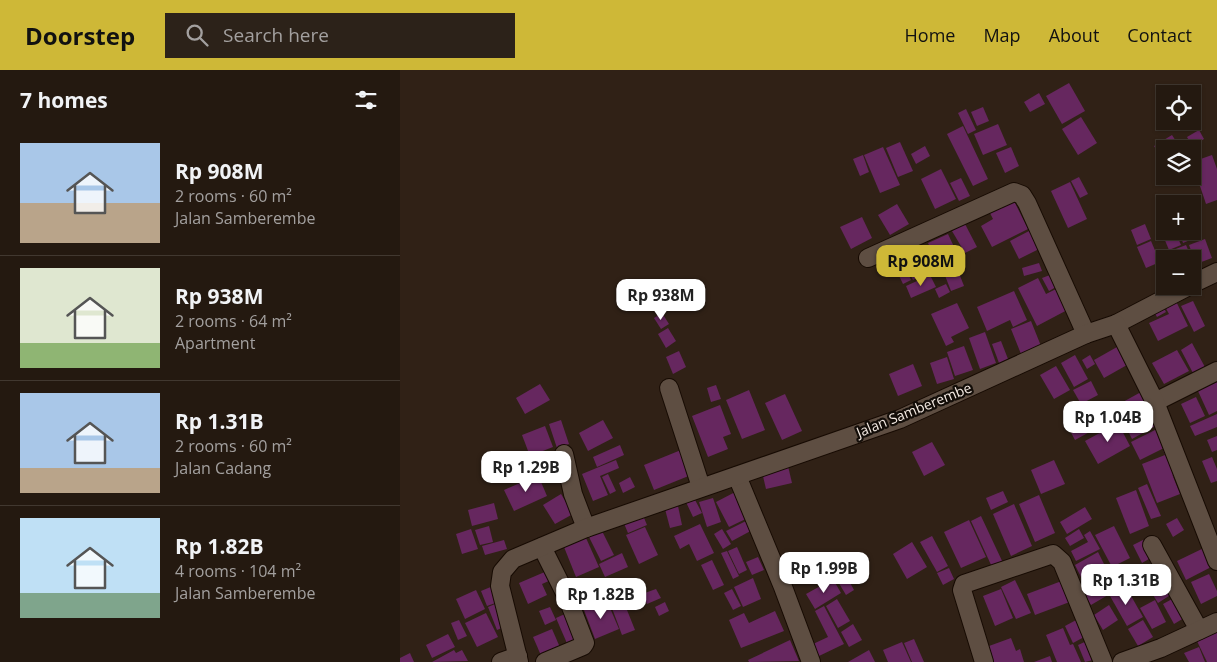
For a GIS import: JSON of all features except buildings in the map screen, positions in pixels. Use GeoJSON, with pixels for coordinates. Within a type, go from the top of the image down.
{"type":"FeatureCollection","features":[{"type":"Feature","properties":{"kind":"street"},"geometry":{"type":"LineString","coordinates":[[868,258],[1014,192],[1022,195],[1027,203],[1086,334]]}},
{"type":"Feature","properties":{"kind":"street"},"geometry":{"type":"LineString","coordinates":[[1201,280],[1217,272]]}},
{"type":"Feature","properties":{"kind":"street","name":"Jalan Samberembe"},"geometry":{"type":"LineString","coordinates":[[513,660],[500,580],[502,572],[513,559],[586,528],[900,419],[1086,334],[1116,324],[1172,295]]}},
{"type":"Feature","properties":{"kind":"street"},"geometry":{"type":"LineString","coordinates":[[1116,324],[1155,402],[1217,561]]}},
{"type":"Feature","properties":{"kind":"street"},"geometry":{"type":"LineString","coordinates":[[1155,402],[1217,371]]}},
{"type":"Feature","properties":{"kind":"street"},"geometry":{"type":"LineString","coordinates":[[669,388],[701,487]]}},
{"type":"Feature","properties":{"kind":"street"},"geometry":{"type":"LineString","coordinates":[[564,454],[573,494],[586,528]]}},
{"type":"Feature","properties":{"kind":"street"},"geometry":{"type":"LineString","coordinates":[[737,476],[783,587],[811,662]]}},
{"type":"Feature","properties":{"kind":"street"},"geometry":{"type":"LineString","coordinates":[[1152,545],[1199,630]]}},
{"type":"Feature","properties":{"kind":"street"},"geometry":{"type":"LineString","coordinates":[[542,547],[568,599],[586,643],[545,662]]}},
{"type":"Feature","properties":{"kind":"street"},"geometry":{"type":"LineString","coordinates":[[984,662],[962,590],[964,584],[1053,554],[1062,562],[1103,662]]}},
{"type":"Feature","properties":{"kind":"street"},"geometry":{"type":"LineString","coordinates":[[1122,662],[1164,655],[1199,630],[1217,622]]}}]}
